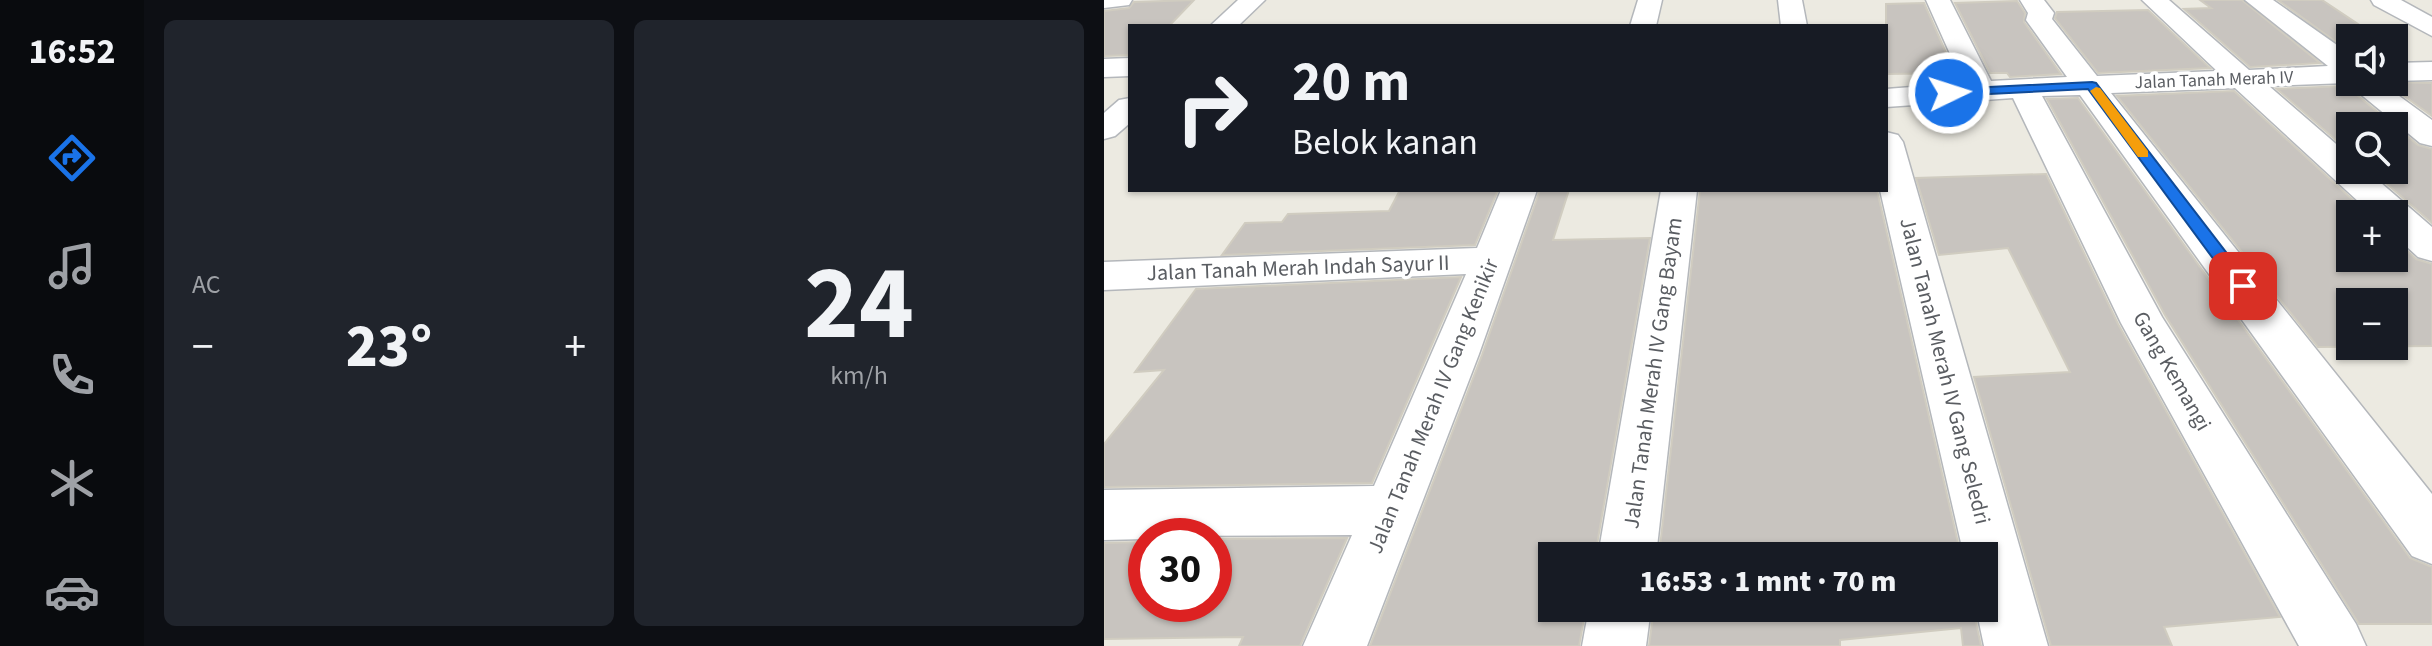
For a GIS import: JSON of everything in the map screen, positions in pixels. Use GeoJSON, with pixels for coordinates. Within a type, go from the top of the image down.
{"type":"FeatureCollection","features":[{"type":"Feature","properties":{"kind":"street"},"geometry":{"type":"LineString","coordinates":[[1104,1],[1120,0]]}},
{"type":"Feature","properties":{"kind":"street"},"geometry":{"type":"LineString","coordinates":[[1225,24],[1253,0]]}},
{"type":"Feature","properties":{"kind":"street"},"geometry":{"type":"LineString","coordinates":[[1644,24],[1650,0]]}},
{"type":"Feature","properties":{"kind":"street"},"geometry":{"type":"LineString","coordinates":[[1790,0],[1794,24]]}},
{"type":"Feature","properties":{"kind":"street","name":"Gang Kemangi"},"geometry":{"type":"LineString","coordinates":[[1938,0],[2002,89],[2334,646]]}},
{"type":"Feature","properties":{"kind":"street"},"geometry":{"type":"LineString","coordinates":[[2032,0],[2041,13],[2039,20],[2092,85],[2432,538]]}},
{"type":"Feature","properties":{"kind":"street"},"geometry":{"type":"LineString","coordinates":[[2154,0],[2432,248]]}},
{"type":"Feature","properties":{"kind":"street"},"geometry":{"type":"LineString","coordinates":[[2257,0],[2336,58]]}},
{"type":"Feature","properties":{"kind":"street"},"geometry":{"type":"LineString","coordinates":[[2383,0],[2432,28]]}},
{"type":"Feature","properties":{"kind":"street"},"geometry":{"type":"LineString","coordinates":[[1104,68],[1128,67]]}},
{"type":"Feature","properties":{"kind":"street"},"geometry":{"type":"LineString","coordinates":[[2408,72],[2432,71]]}},
{"type":"Feature","properties":{"kind":"street","name":"Jalan Tanah Merah IV"},"geometry":{"type":"LineString","coordinates":[[1888,98],[2002,89],[2336,75]]}},
{"type":"Feature","properties":{"kind":"street"},"geometry":{"type":"LineString","coordinates":[[2379,96],[2432,136]]}},
{"type":"Feature","properties":{"kind":"street"},"geometry":{"type":"LineString","coordinates":[[1104,131],[1128,109]]}},
{"type":"Feature","properties":{"kind":"street"},"geometry":{"type":"LineString","coordinates":[[1104,131],[1128,131]]}},
{"type":"Feature","properties":{"kind":"street","name":"Jalan Tanah Merah IV Gang Seledri"},"geometry":{"type":"LineString","coordinates":[[1888,150],[2016,646]]}},
{"type":"Feature","properties":{"kind":"street","name":"Jalan Tanah Merah IV Gang Kenikir"},"geometry":{"type":"LineString","coordinates":[[1341,634],[1518,192]]}},
{"type":"Feature","properties":{"kind":"street","name":"Jalan Tanah Merah IV Gang Bayam"},"geometry":{"type":"LineString","coordinates":[[1629,542],[1679,192]]}},
{"type":"Feature","properties":{"kind":"street","name":"Jalan Tanah Merah Indah Sayur II"},"geometry":{"type":"LineString","coordinates":[[1104,276],[1493,260]]}},
{"type":"Feature","properties":{"kind":"street"},"geometry":{"type":"LineString","coordinates":[[1104,515],[1391,510]]}},
{"type":"Feature","properties":{"kind":"street"},"geometry":{"type":"LineString","coordinates":[[1614,646],[1618,622]]}},
{"type":"Feature","properties":{"kind":"building"},"geometry":{"type":"Polygon","coordinates":[[[1194,0],[1171,24],[1128,24],[1128,55],[1104,56],[1104,11],[1129,8],[1134,2],[1194,0]]]}},
{"type":"Feature","properties":{"kind":"building"},"geometry":{"type":"Polygon","coordinates":[[[2200,0],[2242,0],[2320,63],[2250,67],[2184,9],[2211,8],[2200,0]]]}},
{"type":"Feature","properties":{"kind":"building"},"geometry":{"type":"Polygon","coordinates":[[[2278,0],[2322,0],[2358,24],[2336,24],[2336,42],[2278,0]]]}},
{"type":"Feature","properties":{"kind":"building"},"geometry":{"type":"Polygon","coordinates":[[[2017,1],[2025,13],[2024,22],[2061,74],[2010,77],[2007,73],[1990,73],[1955,3],[2017,1]]]}},
{"type":"Feature","properties":{"kind":"building"},"geometry":{"type":"Polygon","coordinates":[[[1924,3],[1955,73],[1888,74],[1886,4],[1924,3]]]}},
{"type":"Feature","properties":{"kind":"building"},"geometry":{"type":"Polygon","coordinates":[[[2148,10],[2210,68],[2098,73],[2055,18],[2057,12],[2148,10]]]}},
{"type":"Feature","properties":{"kind":"building"},"geometry":{"type":"Polygon","coordinates":[[[2408,82],[2432,83],[2432,116],[2404,96],[2408,96],[2408,82]]]}},
{"type":"Feature","properties":{"kind":"building"},"geometry":{"type":"Polygon","coordinates":[[[2336,86],[2336,96],[2358,96],[2378,112],[2336,112],[2336,140],[2277,89],[2336,86]]]}},
{"type":"Feature","properties":{"kind":"building"},"geometry":{"type":"Polygon","coordinates":[[[2234,91],[2353,200],[2336,200],[2336,272],[2408,272],[2408,252],[2416,259],[2432,264],[2432,346],[2408,346],[2408,288],[2336,288],[2336,347],[2318,347],[2117,96],[2234,91]]]}},
{"type":"Feature","properties":{"kind":"building"},"geometry":{"type":"Polygon","coordinates":[[[2078,98],[2410,558],[2432,567],[2432,624],[2359,624],[2165,315],[2047,99],[2078,98]]]}},
{"type":"Feature","properties":{"kind":"building"},"geometry":{"type":"Polygon","coordinates":[[[2408,137],[2418,145],[2432,149],[2432,223],[2387,184],[2408,184],[2408,137]]]}},
{"type":"Feature","properties":{"kind":"building"},"geometry":{"type":"Polygon","coordinates":[[[2046,174],[2118,324],[2280,617],[2164,627],[2172,646],[2051,646],[1974,377],[2070,372],[2008,248],[1939,255],[1916,178],[2046,174]]]}},
{"type":"Feature","properties":{"kind":"building"},"geometry":{"type":"Polygon","coordinates":[[[1399,192],[1497,192],[1475,245],[1222,255],[1245,223],[1282,222],[1288,214],[1389,211],[1399,192]]]}},
{"type":"Feature","properties":{"kind":"building"},"geometry":{"type":"Polygon","coordinates":[[[1539,192],[1568,192],[1553,240],[1650,238],[1597,542],[1538,542],[1538,622],[1583,622],[1579,646],[1370,646],[1482,355],[1539,192]]]}},
{"type":"Feature","properties":{"kind":"building"},"geometry":{"type":"Polygon","coordinates":[[[1700,192],[1877,192],[1958,542],[1661,542],[1700,192]]]}},
{"type":"Feature","properties":{"kind":"building"},"geometry":{"type":"Polygon","coordinates":[[[1461,277],[1372,483],[1104,487],[1104,444],[1164,370],[1135,372],[1196,289],[1461,277]]]}},
{"type":"Feature","properties":{"kind":"building"},"geometry":{"type":"Polygon","coordinates":[[[1347,538],[1300,646],[1239,646],[1243,637],[1104,639],[1104,543],[1128,542],[1128,622],[1232,622],[1232,539],[1347,538]]]}},
{"type":"Feature","properties":{"kind":"building"},"geometry":{"type":"Polygon","coordinates":[[[1652,622],[1976,622],[1981,646],[1963,646],[1961,628],[1840,640],[1840,646],[1649,646],[1652,622]]]}},
{"type":"Feature","properties":{"kind":"slow traffic"},"geometry":{"type":"LineString","coordinates":[[2096,91],[2143,154]]}},
{"type":"Feature","properties":{"kind":"route"},"geometry":{"type":"LineString","coordinates":[[1949,93],[2092,85],[2243,286]]}}]}
